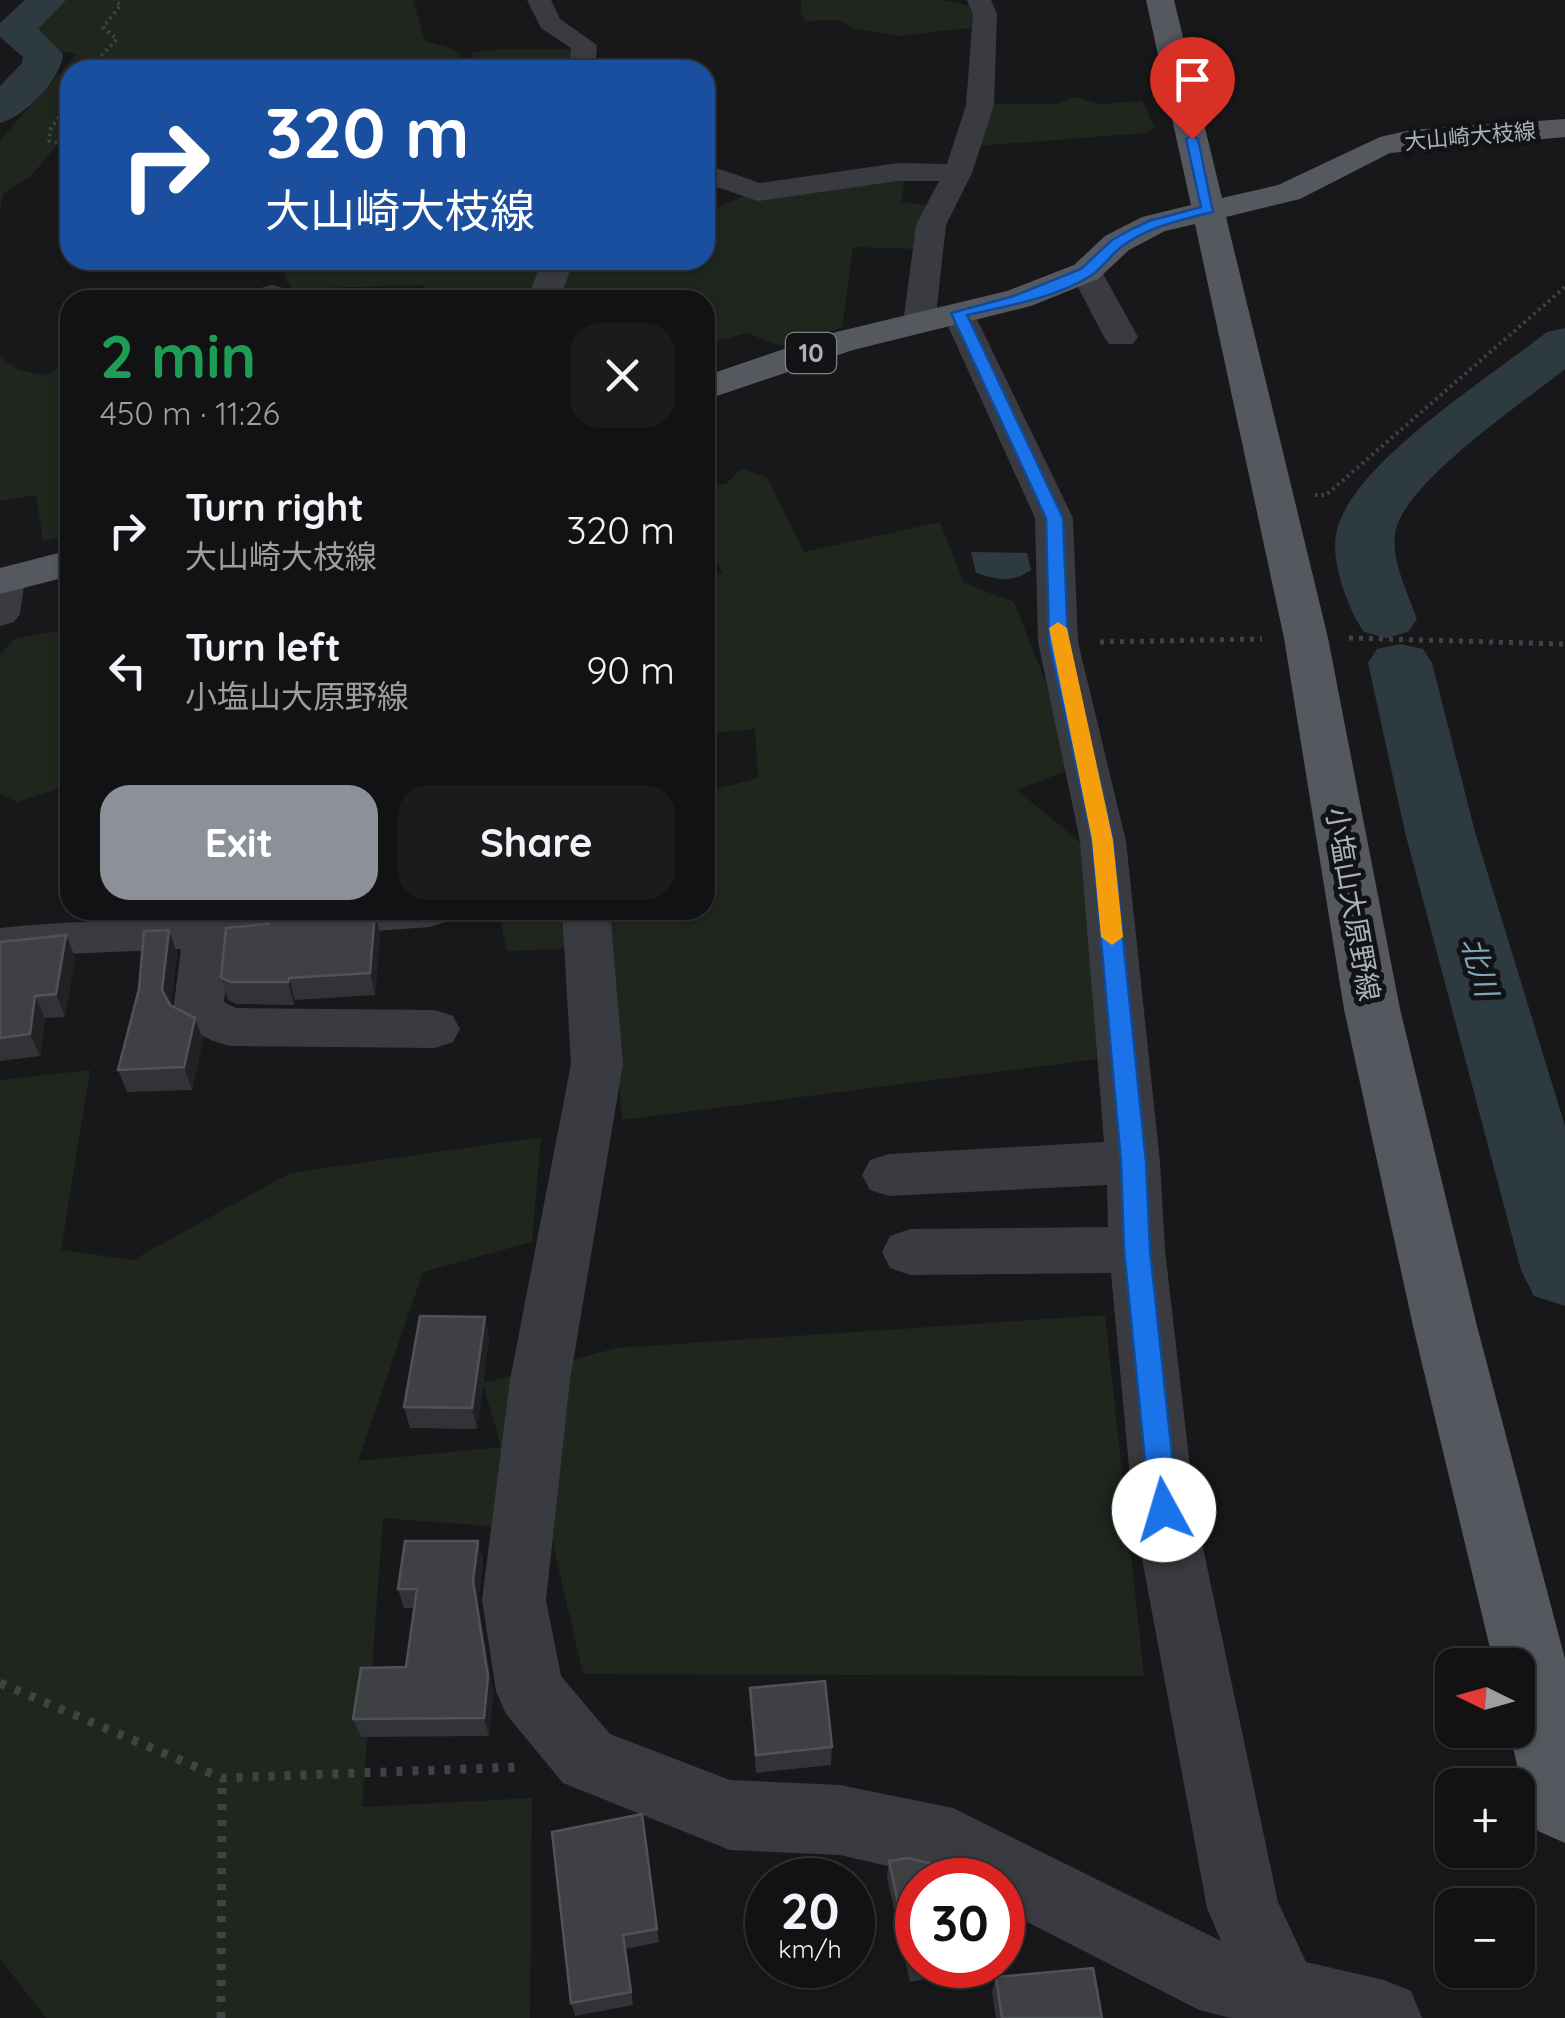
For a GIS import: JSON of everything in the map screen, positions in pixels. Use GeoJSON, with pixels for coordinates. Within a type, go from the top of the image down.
{"type":"FeatureCollection","features":[{"type":"Feature","properties":{"kind":"main road","name":"小塩山大原野線"},"geometry":{"type":"LineString","coordinates":[[1160,0],[1306,638],[1372,1008],[1445,1326],[1565,1804]]}},
{"type":"Feature","properties":{"kind":"main road","name":"大山崎大枝線"},"geometry":{"type":"LineString","coordinates":[[715,386],[841,342],[1019,299],[1086,272],[1116,243],[1154,224],[1289,192],[1380,146],[1412,139],[1565,128]]}},
{"type":"Feature","properties":{"kind":"main road"},"geometry":{"type":"LineString","coordinates":[[2,591],[60,567]]}},
{"type":"Feature","properties":{"kind":"street"},"geometry":{"type":"LineString","coordinates":[[539,0],[550,22],[584,45],[583,60]]}},
{"type":"Feature","properties":{"kind":"street"},"geometry":{"type":"LineString","coordinates":[[919,324],[931,225],[958,173],[980,105],[985,14],[979,0]]}},
{"type":"Feature","properties":{"kind":"street"},"geometry":{"type":"LineString","coordinates":[[715,177],[758,192],[898,172],[958,173]]}},
{"type":"Feature","properties":{"kind":"street"},"geometry":{"type":"LineString","coordinates":[[1086,272],[1121,337]]}},
{"type":"Feature","properties":{"kind":"street"},"geometry":{"type":"LineString","coordinates":[[958,313],[1054,518],[1058,642],[1103,840],[1134,1162],[1137,1250],[1164,1510],[1243,1908],[1285,2004]]}},
{"type":"Feature","properties":{"kind":"street"},"geometry":{"type":"LineString","coordinates":[[0,944],[209,920],[198,1011],[229,1027],[435,1029]]}},
{"type":"Feature","properties":{"kind":"street"},"geometry":{"type":"LineString","coordinates":[[587,920],[597,1064],[540,1380],[514,1600],[530,1692],[587,1760],[730,1815],[840,1820],[953,1844],[1198,1972],[1285,2004],[1384,2018]]}},
{"type":"Feature","properties":{"kind":"street"},"geometry":{"type":"LineString","coordinates":[[889,1176],[1134,1162]]}},
{"type":"Feature","properties":{"kind":"street"},"geometry":{"type":"LineString","coordinates":[[910,1252],[1137,1250]]}},
{"type":"Feature","properties":{"kind":"path"},"geometry":{"type":"LineString","coordinates":[[97,60],[117,39],[103,27],[121,5],[114,0]]}},
{"type":"Feature","properties":{"kind":"path"},"geometry":{"type":"LineString","coordinates":[[60,116],[50,130],[50,142],[60,144]]}},
{"type":"Feature","properties":{"kind":"path"},"geometry":{"type":"LineString","coordinates":[[1273,496],[1326,495],[1565,287]]}},
{"type":"Feature","properties":{"kind":"path"},"geometry":{"type":"LineString","coordinates":[[1058,642],[1306,638],[1565,644]]}},
{"type":"Feature","properties":{"kind":"path"},"geometry":{"type":"LineString","coordinates":[[0,1683],[222,1778],[536,1766],[587,1760]]}},
{"type":"Feature","properties":{"kind":"path"},"geometry":{"type":"LineString","coordinates":[[221,2018],[222,1778]]}},
{"type":"Feature","properties":{"kind":"shaded area"},"geometry":{"type":"Polygon","coordinates":[[[59,0],[413,0],[425,41],[451,48],[466,60],[72,60],[77,54],[58,51],[28,28],[59,0]]]}},
{"type":"Feature","properties":{"kind":"shaded area"},"geometry":{"type":"Polygon","coordinates":[[[801,0],[942,0],[973,6],[976,24],[970,28],[899,36],[853,28],[838,20],[806,21],[800,13],[801,0]]]}},
{"type":"Feature","properties":{"kind":"shaded area"},"geometry":{"type":"Polygon","coordinates":[[[572,49],[571,60],[475,60],[470,53],[572,49]]]}},
{"type":"Feature","properties":{"kind":"shaded area"},"geometry":{"type":"Polygon","coordinates":[[[60,73],[60,142],[31,176],[3,194],[0,211],[0,140],[60,73]]]}},
{"type":"Feature","properties":{"kind":"shaded area"},"geometry":{"type":"Polygon","coordinates":[[[1075,97],[1101,104],[1142,101],[1155,128],[1146,133],[977,146],[993,104],[1057,104],[1075,97]]]}},
{"type":"Feature","properties":{"kind":"shaded area"},"geometry":{"type":"Polygon","coordinates":[[[905,181],[901,202],[927,205],[917,249],[853,247],[842,328],[781,346],[747,333],[715,341],[715,290],[425,290],[424,285],[292,289],[282,270],[715,270],[715,209],[744,196],[905,181]]]}},
{"type":"Feature","properties":{"kind":"shaded area"},"geometry":{"type":"Polygon","coordinates":[[[0,357],[17,369],[45,376],[60,367],[60,538],[43,541],[36,495],[0,501],[0,357]]]}},
{"type":"Feature","properties":{"kind":"shaded area"},"geometry":{"type":"Polygon","coordinates":[[[741,469],[767,477],[804,552],[940,522],[964,583],[1014,602],[1057,711],[1066,771],[1017,790],[1082,844],[1097,1059],[622,1120],[610,947],[507,951],[500,920],[715,920],[715,789],[758,778],[755,729],[715,733],[715,575],[722,573],[715,558],[715,485],[727,483],[741,469]]]}},
{"type":"Feature","properties":{"kind":"shaded area"},"geometry":{"type":"Polygon","coordinates":[[[971,552],[1027,553],[1031,570],[1011,579],[976,573],[971,552]]]}},
{"type":"Feature","properties":{"kind":"shaded area"},"geometry":{"type":"Polygon","coordinates":[[[60,630],[60,788],[16,802],[0,793],[0,655],[14,639],[60,630]]]}},
{"type":"Feature","properties":{"kind":"shaded area"},"geometry":{"type":"Polygon","coordinates":[[[90,1070],[61,1250],[133,1260],[290,1173],[541,1137],[532,1242],[423,1272],[358,1461],[501,1447],[483,1383],[617,1348],[1105,1315],[1144,1676],[583,1674],[550,1531],[383,1518],[362,1807],[532,1798],[530,2018],[46,2018],[0,1959],[0,1080],[90,1070]]]}},
{"type":"Feature","properties":{"kind":"building"},"geometry":{"type":"Polygon","coordinates":[[[267,920],[374,920],[370,973],[289,978],[288,982],[230,982],[221,977],[226,928],[268,924],[267,920]]]}},
{"type":"Feature","properties":{"kind":"building"},"geometry":{"type":"Polygon","coordinates":[[[169,930],[162,990],[170,1005],[195,1018],[184,1067],[118,1070],[139,989],[144,931],[169,930]]]}},
{"type":"Feature","properties":{"kind":"building"},"geometry":{"type":"Polygon","coordinates":[[[66,935],[56,994],[35,996],[30,1034],[0,1038],[0,942],[66,935]]]}},
{"type":"Feature","properties":{"kind":"building"},"geometry":{"type":"Polygon","coordinates":[[[420,1316],[485,1317],[472,1408],[404,1407],[420,1316]]]}},
{"type":"Feature","properties":{"kind":"building"},"geometry":{"type":"Polygon","coordinates":[[[405,1541],[478,1541],[473,1581],[488,1676],[484,1718],[353,1719],[361,1668],[406,1667],[417,1589],[398,1589],[405,1541]]]}},
{"type":"Feature","properties":{"kind":"building"},"geometry":{"type":"Polygon","coordinates":[[[825,1681],[832,1747],[756,1755],[750,1688],[825,1681]]]}},
{"type":"Feature","properties":{"kind":"building"},"geometry":{"type":"Polygon","coordinates":[[[642,1814],[657,1929],[623,1935],[631,1992],[571,2003],[552,1832],[642,1814]]]}},
{"type":"Feature","properties":{"kind":"building"},"geometry":{"type":"Polygon","coordinates":[[[895,1860],[895,1889],[889,1861],[895,1860]]]}},
{"type":"Feature","properties":{"kind":"building"},"geometry":{"type":"Polygon","coordinates":[[[1093,1968],[1102,2018],[1002,2018],[998,1988],[1025,1988],[1025,1974],[1093,1968]]]}},
{"type":"Feature","properties":{"kind":"waterway"},"geometry":{"type":"LineString","coordinates":[[0,110],[42,66],[43,54],[15,30],[47,0]]}},
{"type":"Feature","properties":{"kind":"waterway","name":"北川"},"geometry":{"type":"LineString","coordinates":[[1386,619],[1366,552],[1366,530],[1375,508],[1452,431],[1565,343]]}},
{"type":"Feature","properties":{"kind":"waterway","name":"北川"},"geometry":{"type":"LineString","coordinates":[[1400,663],[1440,832],[1565,1270]]}},
{"type":"Feature","properties":{"kind":"slow traffic"},"geometry":{"type":"LineString","coordinates":[[1058,628],[1103,840],[1112,937]]}},
{"type":"Feature","properties":{"kind":"route"},"geometry":{"type":"LineString","coordinates":[[1164,1510],[1137,1250],[1134,1162],[1103,840],[1058,642],[1054,518],[958,313],[1019,299],[1086,272],[1116,243],[1135,233],[1208,209],[1192,139]]}}]}
